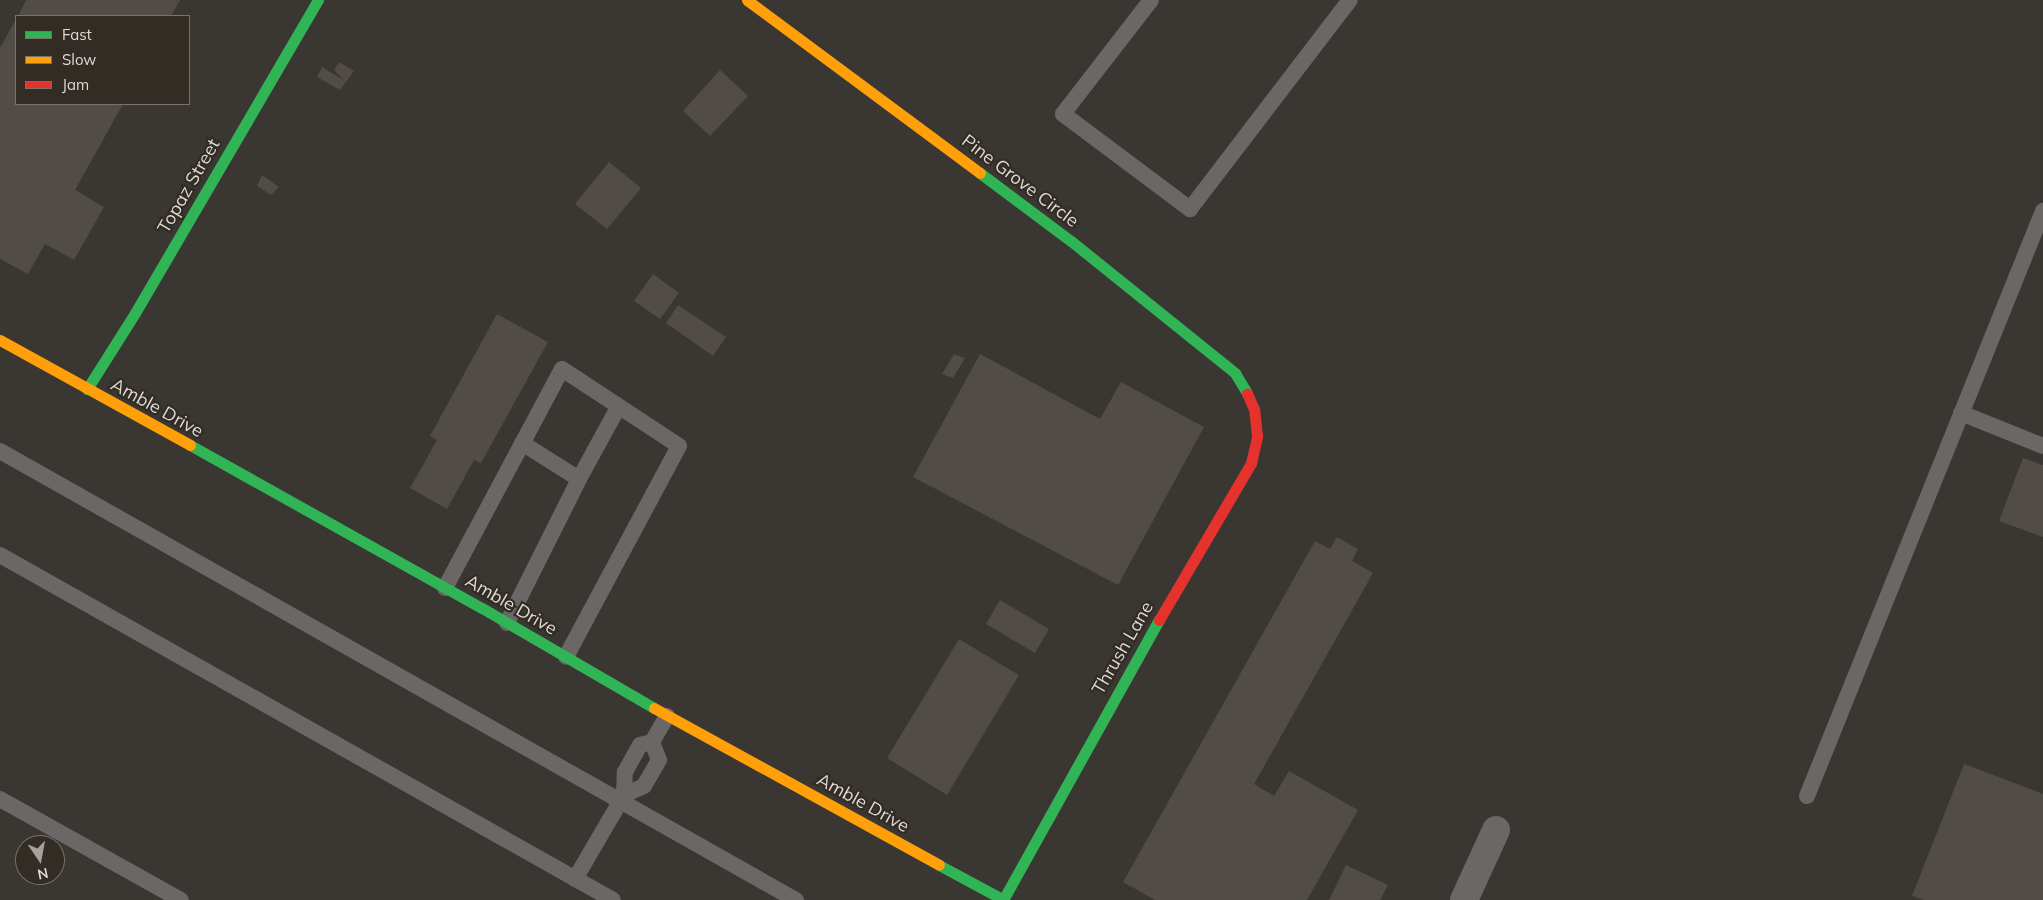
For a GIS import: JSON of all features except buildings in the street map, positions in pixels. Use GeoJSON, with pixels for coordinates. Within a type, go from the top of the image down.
{"type":"FeatureCollection","features":[{"type":"Feature","properties":{"kind":"street","name":"Topaz Street"},"geometry":{"type":"LineString","coordinates":[[87,389],[135,313],[318,0]]}},
{"type":"Feature","properties":{"kind":"street","name":"Pine Grove Circle"},"geometry":{"type":"LineString","coordinates":[[747,0],[1093,259],[1234,374],[1243,384],[1254,409]]}},
{"type":"Feature","properties":{"kind":"street","name":"Amble Drive"},"geometry":{"type":"LineString","coordinates":[[0,340],[445,588],[667,716],[1003,900]]}},
{"type":"Feature","properties":{"kind":"street","name":"Thrush Lane"},"geometry":{"type":"LineString","coordinates":[[1003,900],[1122,685],[1250,462],[1257,436],[1254,409]]}},
{"type":"Feature","properties":{"kind":"street"},"geometry":{"type":"LineString","coordinates":[[1464,900],[1496,830]]}},
{"type":"Feature","properties":{"kind":"lane"},"geometry":{"type":"LineString","coordinates":[[1151,0],[1063,114],[1190,209],[1350,0]]}},
{"type":"Feature","properties":{"kind":"lane"},"geometry":{"type":"LineString","coordinates":[[1807,796],[2043,211]]}},
{"type":"Feature","properties":{"kind":"lane"},"geometry":{"type":"LineString","coordinates":[[445,588],[562,369],[679,446],[566,657]]}},
{"type":"Feature","properties":{"kind":"lane"},"geometry":{"type":"LineString","coordinates":[[507,623],[579,479],[619,406]]}},
{"type":"Feature","properties":{"kind":"lane"},"geometry":{"type":"LineString","coordinates":[[1961,413],[2043,446]]}},
{"type":"Feature","properties":{"kind":"lane"},"geometry":{"type":"LineString","coordinates":[[522,443],[579,479]]}},
{"type":"Feature","properties":{"kind":"lane"},"geometry":{"type":"LineString","coordinates":[[0,452],[622,798],[796,900]]}},
{"type":"Feature","properties":{"kind":"lane"},"geometry":{"type":"LineString","coordinates":[[0,555],[613,900]]}},
{"type":"Feature","properties":{"kind":"lane"},"geometry":{"type":"LineString","coordinates":[[575,879],[622,798],[625,772],[640,745],[652,742],[667,716]]}},
{"type":"Feature","properties":{"kind":"lane"},"geometry":{"type":"LineString","coordinates":[[622,798],[644,786],[658,760],[652,742]]}},
{"type":"Feature","properties":{"kind":"lane"},"geometry":{"type":"LineString","coordinates":[[0,799],[181,900]]}},
{"type":"Feature","properties":{"kind":"traffic: fast"},"geometry":{"type":"LineString","coordinates":[[87,389],[135,313],[318,0]]}},
{"type":"Feature","properties":{"kind":"traffic: fast"},"geometry":{"type":"LineString","coordinates":[[980,173],[1071,241],[1235,373],[1247,393]]}},
{"type":"Feature","properties":{"kind":"traffic: fast"},"geometry":{"type":"LineString","coordinates":[[190,445],[482,608],[654,708]]}},
{"type":"Feature","properties":{"kind":"traffic: fast"},"geometry":{"type":"LineString","coordinates":[[1003,900],[1159,620]]}},
{"type":"Feature","properties":{"kind":"traffic: fast"},"geometry":{"type":"LineString","coordinates":[[939,865],[1004,900]]}},
{"type":"Feature","properties":{"kind":"traffic: slow"},"geometry":{"type":"LineString","coordinates":[[747,0],[980,173]]}},
{"type":"Feature","properties":{"kind":"traffic: slow"},"geometry":{"type":"LineString","coordinates":[[0,340],[190,445]]}},
{"type":"Feature","properties":{"kind":"traffic: slow"},"geometry":{"type":"LineString","coordinates":[[654,708],[939,865]]}},
{"type":"Feature","properties":{"kind":"traffic: jam"},"geometry":{"type":"LineString","coordinates":[[1159,620],[1251,463],[1257,436],[1254,409],[1247,393]]}}]}
